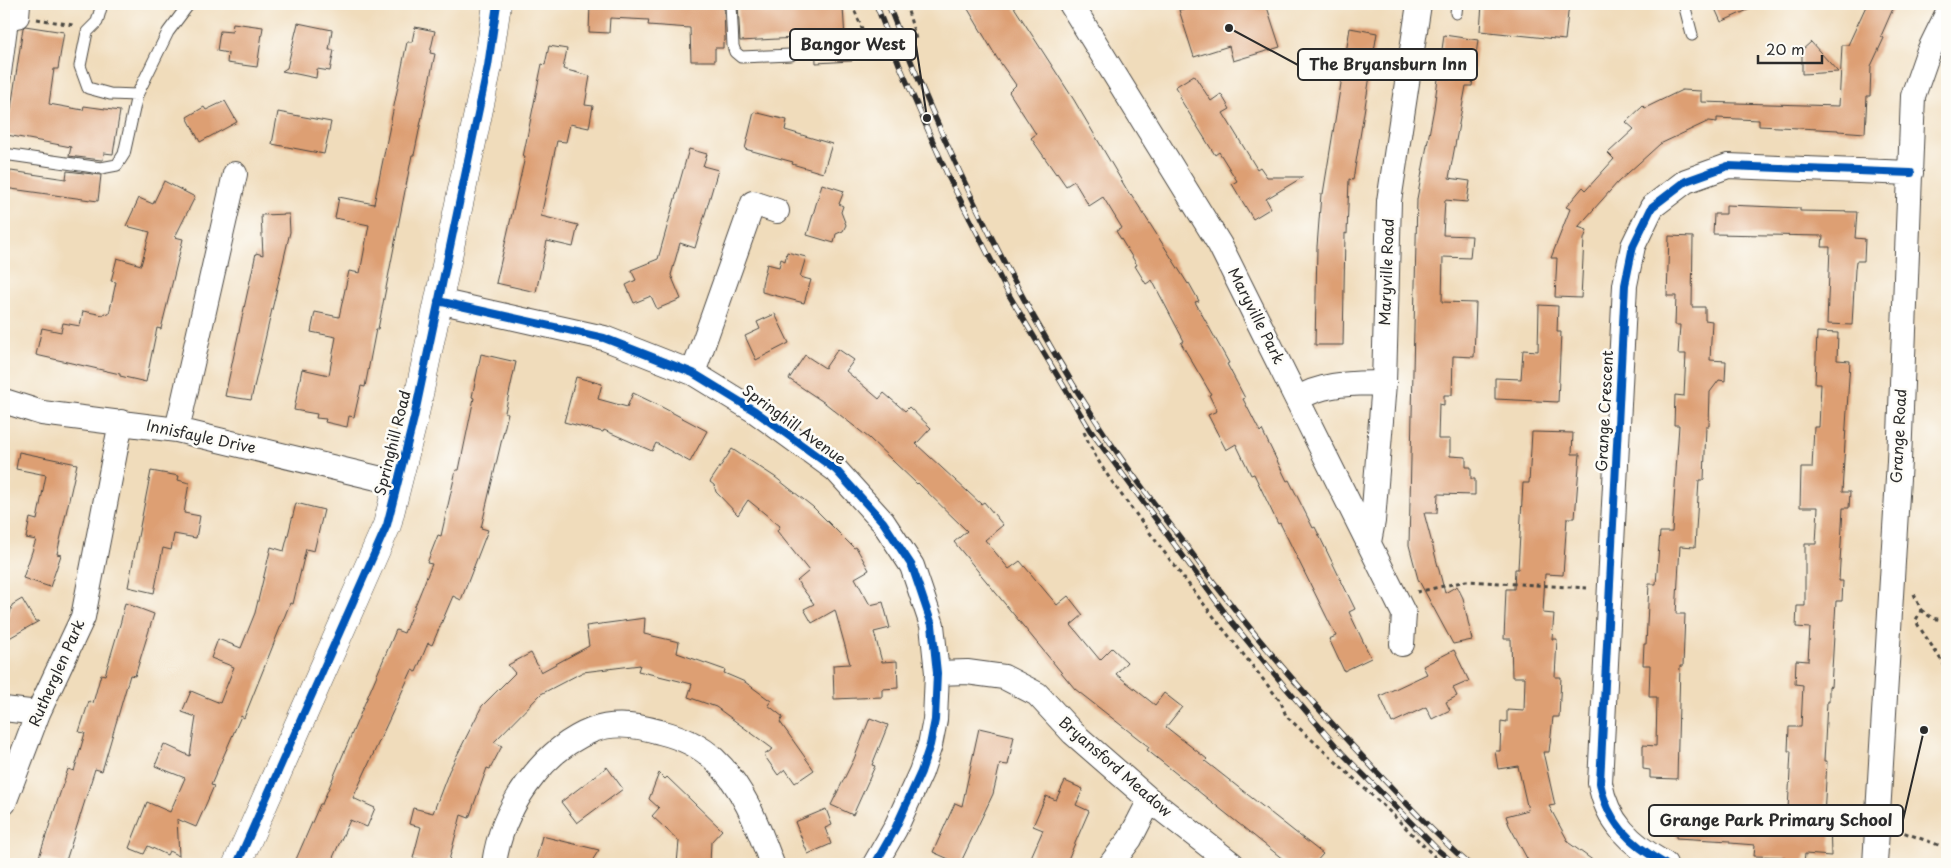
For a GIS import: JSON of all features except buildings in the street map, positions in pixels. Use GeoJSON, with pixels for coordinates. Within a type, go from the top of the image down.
{"type":"FeatureCollection","features":[{"type":"Feature","properties":{"kind":"street","name":"Springhill Road"},"geometry":{"type":"LineString","coordinates":[[237,864],[386,525],[414,418],[488,66],[497,4]]}},
{"type":"Feature","properties":{"kind":"street","name":"Maryville Park"},"geometry":{"type":"LineString","coordinates":[[1071,4],[1220,244],[1404,614],[1402,644]]}},
{"type":"Feature","properties":{"kind":"street","name":"Maryville Road"},"geometry":{"type":"LineString","coordinates":[[1369,542],[1373,521],[1384,383],[1389,200],[1419,4]]}},
{"type":"Feature","properties":{"kind":"street","name":"Grange Road"},"geometry":{"type":"LineString","coordinates":[[1875,864],[1899,451],[1913,96],[1938,58],[1947,14]]}},
{"type":"Feature","properties":{"kind":"street","name":"Grange Crescent"},"geometry":{"type":"LineString","coordinates":[[1665,864],[1636,844],[1617,826],[1608,812],[1601,790],[1599,766],[1625,285],[1632,246],[1652,207],[1686,181],[1728,166],[1911,173]]}},
{"type":"Feature","properties":{"kind":"street"},"geometry":{"type":"LineString","coordinates":[[177,430],[234,174]]}},
{"type":"Feature","properties":{"kind":"street"},"geometry":{"type":"LineString","coordinates":[[693,373],[753,203],[777,211]]}},
{"type":"Feature","properties":{"kind":"street","name":"Springhill Avenue"},"geometry":{"type":"LineString","coordinates":[[438,301],[604,338],[693,373],[755,411],[836,470],[884,522],[912,566],[932,625],[937,674],[935,720],[930,746],[918,780],[895,829],[875,864]]}},
{"type":"Feature","properties":{"kind":"street"},"geometry":{"type":"LineString","coordinates":[[1298,399],[1310,391],[1341,383],[1384,383]]}},
{"type":"Feature","properties":{"kind":"street","name":"Innisfayle Drive"},"geometry":{"type":"LineString","coordinates":[[4,401],[42,413],[177,430],[398,483]]}},
{"type":"Feature","properties":{"kind":"street","name":"Rutherglen Park"},"geometry":{"type":"LineString","coordinates":[[4,803],[38,713],[83,617],[121,422]]}},
{"type":"Feature","properties":{"kind":"street","name":"Bryansford Meadow"},"geometry":{"type":"LineString","coordinates":[[937,674],[967,672],[1004,677],[1037,694],[1073,733],[1150,800],[1232,864]]}},
{"type":"Feature","properties":{"kind":"street"},"geometry":{"type":"LineString","coordinates":[[4,709],[38,713]]}},
{"type":"Feature","properties":{"kind":"street"},"geometry":{"type":"LineString","coordinates":[[494,864],[495,855],[512,809],[523,788],[536,771],[556,752],[576,739],[594,730],[612,726],[643,727],[668,734],[694,744],[714,760],[737,786],[756,820],[772,864]]}},
{"type":"Feature","properties":{"kind":"street"},"geometry":{"type":"LineString","coordinates":[[1111,864],[1130,839],[1150,800]]}},
{"type":"Feature","properties":{"kind":"lane"},"geometry":{"type":"LineString","coordinates":[[102,4],[97,22],[87,32],[80,66],[88,88],[110,94],[137,95]]}},
{"type":"Feature","properties":{"kind":"lane"},"geometry":{"type":"LineString","coordinates":[[4,154],[101,168],[117,165],[124,154],[137,95],[168,32],[189,4]]}},
{"type":"Feature","properties":{"kind":"lane"},"geometry":{"type":"LineString","coordinates":[[732,4],[733,46],[735,52],[741,57],[791,55]]}},
{"type":"Feature","properties":{"kind":"lane"},"geometry":{"type":"LineString","coordinates":[[1684,4],[1692,35]]}},
{"type":"Feature","properties":{"kind":"lane"},"geometry":{"type":"LineString","coordinates":[[4,85],[12,24],[18,10]]}},
{"type":"Feature","properties":{"kind":"path"},"geometry":{"type":"LineString","coordinates":[[852,4],[867,41],[876,38]]}},
{"type":"Feature","properties":{"kind":"path"},"geometry":{"type":"LineString","coordinates":[[906,4],[915,40]]}},
{"type":"Feature","properties":{"kind":"path"},"geometry":{"type":"LineString","coordinates":[[18,10],[73,25],[87,32]]}},
{"type":"Feature","properties":{"kind":"path"},"geometry":{"type":"LineString","coordinates":[[1084,432],[1088,444],[1112,481],[1187,583],[1281,702],[1286,716],[1389,811],[1442,864]]}},
{"type":"Feature","properties":{"kind":"path"},"geometry":{"type":"LineString","coordinates":[[1395,598],[1454,582],[1466,581],[1610,590]]}},
{"type":"Feature","properties":{"kind":"path"},"geometry":{"type":"LineString","coordinates":[[1891,585],[1908,589],[1915,595],[1921,610],[1932,618],[1947,622]]}},
{"type":"Feature","properties":{"kind":"path"},"geometry":{"type":"LineString","coordinates":[[1921,610],[1916,620],[1918,625],[1947,669]]}},
{"type":"Feature","properties":{"kind":"path"},"geometry":{"type":"LineString","coordinates":[[1877,826],[1904,831],[1947,848]]}},
{"type":"Feature","properties":{"kind":"railway"},"geometry":{"type":"LineString","coordinates":[[876,4],[899,64],[948,176],[1009,295],[1090,430],[1231,621],[1286,688],[1343,754],[1438,850],[1455,864]]}},
{"type":"Feature","properties":{"kind":"railway"},"geometry":{"type":"LineString","coordinates":[[888,4],[933,113],[983,221],[1039,326],[1112,444],[1148,496],[1219,590],[1283,668],[1396,793],[1469,864]]}},
{"type":"Feature","properties":{"kind":"cycle path"},"geometry":{"type":"LineString","coordinates":[[237,864],[387,525],[414,418],[488,66],[497,4]]}},
{"type":"Feature","properties":{"kind":"cycle path"},"geometry":{"type":"LineString","coordinates":[[1665,864],[1641,848],[1622,831],[1608,809],[1600,783],[1625,285],[1633,246],[1652,207],[1686,181],[1728,166],[1911,173]]}},
{"type":"Feature","properties":{"kind":"cycle path"},"geometry":{"type":"LineString","coordinates":[[438,301],[604,338],[693,373],[755,411],[836,470],[883,522],[912,566],[932,625],[937,673],[935,720],[930,745],[921,772],[895,829],[875,864]]}},
{"type":"Feature","properties":{"kind":"place","name":"The Bryansburn Inn"},"geometry":{"type":"Point","coordinates":[1229,28]}},
{"type":"Feature","properties":{"kind":"place","name":"Bangor West"},"geometry":{"type":"Point","coordinates":[927,118]}},
{"type":"Feature","properties":{"kind":"place","name":"Grange Park Primary School"},"geometry":{"type":"Point","coordinates":[1924,730]}}]}
